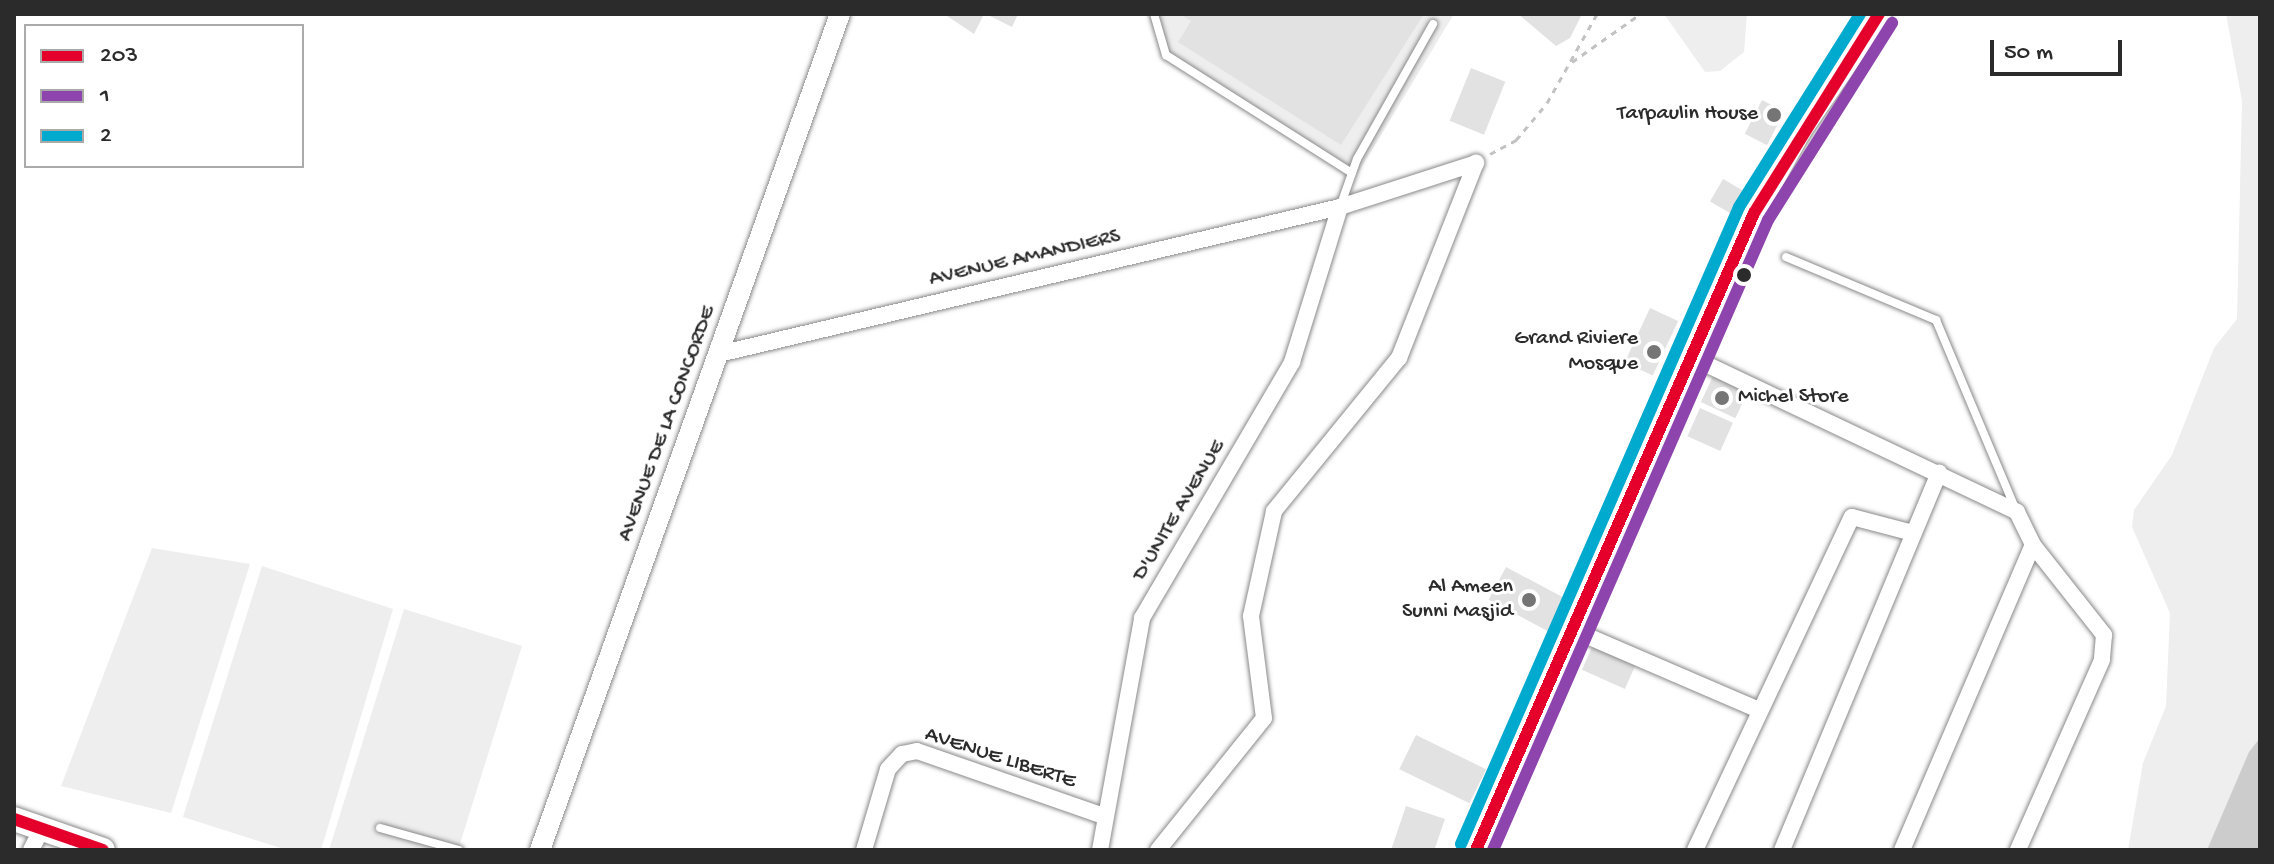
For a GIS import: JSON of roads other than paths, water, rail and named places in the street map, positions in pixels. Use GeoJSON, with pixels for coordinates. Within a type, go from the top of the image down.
{"type":"FeatureCollection","features":[{"type":"Feature","properties":{"kind":"main road"},"geometry":{"type":"LineString","coordinates":[[1476,850],[1772,177],[1879,14]]}},
{"type":"Feature","properties":{"kind":"main road"},"geometry":{"type":"LineString","coordinates":[[14,819],[103,850]]}},
{"type":"Feature","properties":{"kind":"street","name":"AVENUE DE LA CONCORDE"},"geometry":{"type":"LineString","coordinates":[[540,850],[840,14]]}},
{"type":"Feature","properties":{"kind":"street","name":"AVENUE AMANDIERS"},"geometry":{"type":"LineString","coordinates":[[719,354],[1340,207],[1476,163],[1399,358],[1274,511],[1251,616],[1264,718],[1158,850]]}},
{"type":"Feature","properties":{"kind":"street","name":"D'UNITE AVENUE"},"geometry":{"type":"LineString","coordinates":[[1100,850],[1142,618],[1292,362],[1340,207]]}},
{"type":"Feature","properties":{"kind":"street"},"geometry":{"type":"LineString","coordinates":[[1691,357],[1939,472],[2017,512],[2033,545],[2104,635],[2102,660],[2018,850]]}},
{"type":"Feature","properties":{"kind":"street"},"geometry":{"type":"LineString","coordinates":[[1782,850],[1939,472]]}},
{"type":"Feature","properties":{"kind":"street"},"geometry":{"type":"LineString","coordinates":[[1695,850],[1757,709],[1852,517],[1913,533]]}},
{"type":"Feature","properties":{"kind":"street"},"geometry":{"type":"LineString","coordinates":[[1902,850],[2033,545]]}},
{"type":"Feature","properties":{"kind":"street"},"geometry":{"type":"LineString","coordinates":[[1571,629],[1757,709]]}},
{"type":"Feature","properties":{"kind":"street","name":"AVENUE LIBERTE"},"geometry":{"type":"LineString","coordinates":[[864,850],[888,769],[902,754],[917,751],[1104,816]]}},
{"type":"Feature","properties":{"kind":"street"},"geometry":{"type":"LineString","coordinates":[[31,850],[42,828]]}},
{"type":"Feature","properties":{"kind":"lane"},"geometry":{"type":"LineString","coordinates":[[1154,14],[1166,55],[1352,173]]}},
{"type":"Feature","properties":{"kind":"lane"},"geometry":{"type":"LineString","coordinates":[[1340,207],[1352,173],[1433,24]]}},
{"type":"Feature","properties":{"kind":"lane"},"geometry":{"type":"LineString","coordinates":[[1786,257],[1936,320],[2017,512]]}},
{"type":"Feature","properties":{"kind":"lane"},"geometry":{"type":"LineString","coordinates":[[380,828],[459,850]]}},
{"type":"Feature","properties":{"kind":"place","name":"Tarpaulin House"},"geometry":{"type":"Point","coordinates":[1774,115]}},
{"type":"Feature","properties":{"kind":"place","name":"Grand Riviere Mosque"},"geometry":{"type":"Point","coordinates":[1654,352]}},
{"type":"Feature","properties":{"kind":"place","name":"Michel Store"},"geometry":{"type":"Point","coordinates":[1722,398]}},
{"type":"Feature","properties":{"kind":"place","name":"Al Ameen Sunni Masjid"},"geometry":{"type":"Point","coordinates":[1529,600]}}]}
